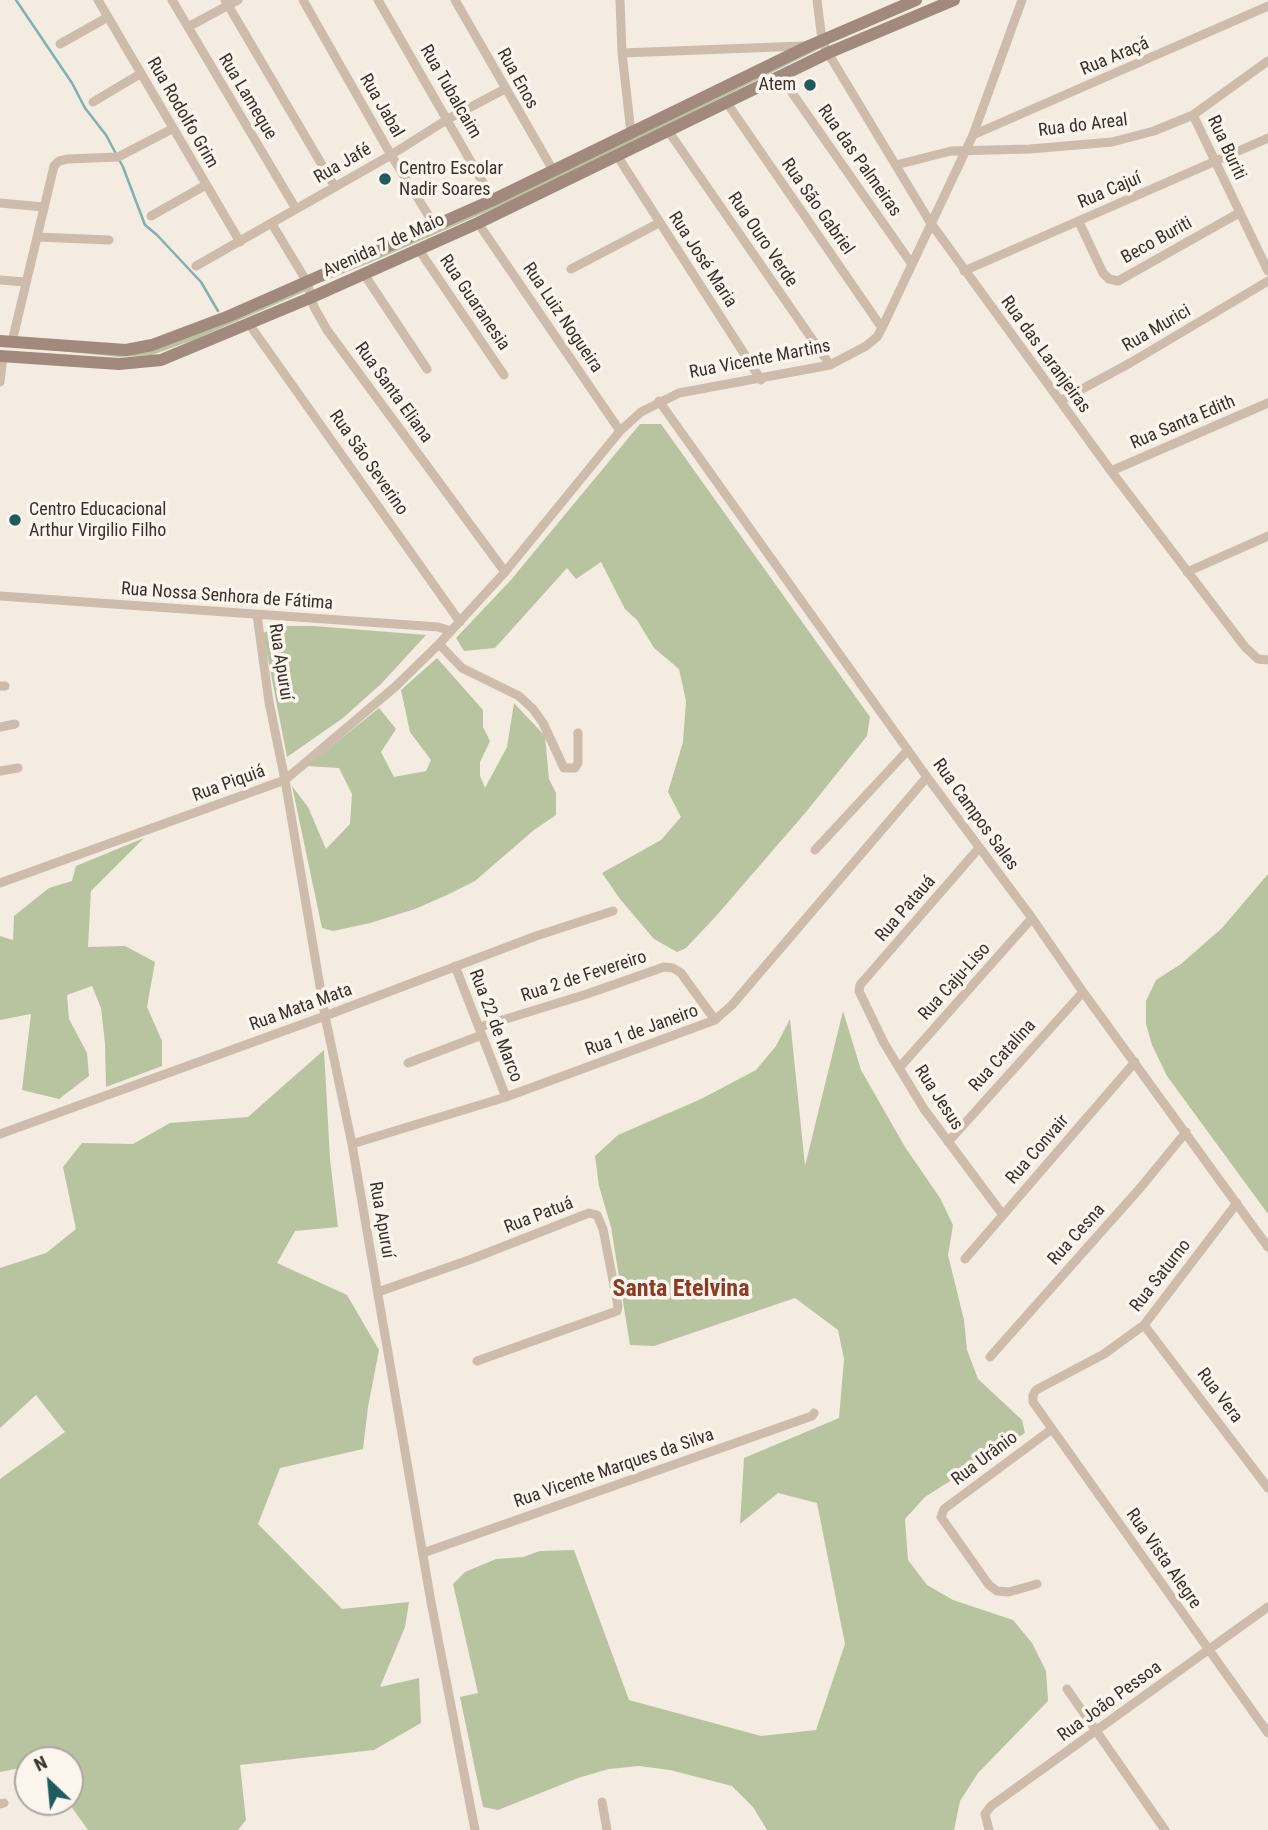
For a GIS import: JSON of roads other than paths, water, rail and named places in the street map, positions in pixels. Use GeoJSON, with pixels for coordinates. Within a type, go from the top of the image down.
{"type":"FeatureCollection","features":[{"type":"Feature","properties":{"kind":"main road","name":"Avenida 7 de Maio"},"geometry":{"type":"LineString","coordinates":[[6,342],[141,349],[229,316],[494,200],[821,40],[916,0]]}},
{"type":"Feature","properties":{"kind":"main road","name":"Avenida 7 de Maio"},"geometry":{"type":"LineString","coordinates":[[2,356],[119,364],[161,360],[419,250],[618,157],[828,53],[954,0]]}},
{"type":"Feature","properties":{"kind":"street","name":"Rua Rodolfo Grim"},"geometry":{"type":"LineString","coordinates":[[98,0],[240,242]]}},
{"type":"Feature","properties":{"kind":"street","name":"Rua Lameque"},"geometry":{"type":"LineString","coordinates":[[172,0],[296,209]]}},
{"type":"Feature","properties":{"kind":"street"},"geometry":{"type":"LineString","coordinates":[[188,27],[227,3],[238,0]]}},
{"type":"Feature","properties":{"kind":"street","name":"Rua Jabal"},"geometry":{"type":"LineString","coordinates":[[303,0],[391,155],[435,226]]}},
{"type":"Feature","properties":{"kind":"street","name":"Rua Tubalcaim"},"geometry":{"type":"LineString","coordinates":[[378,0],[494,200]]}},
{"type":"Feature","properties":{"kind":"street","name":"Rua Enos"},"geometry":{"type":"LineString","coordinates":[[455,0],[554,172]]}},
{"type":"Feature","properties":{"kind":"street"},"geometry":{"type":"LineString","coordinates":[[620,0],[622,53],[631,132]]}},
{"type":"Feature","properties":{"kind":"street"},"geometry":{"type":"LineString","coordinates":[[817,0],[821,40]]}},
{"type":"Feature","properties":{"kind":"street","name":"Rua Vicente Martins"},"geometry":{"type":"LineString","coordinates":[[460,621],[505,572],[620,431],[641,412],[659,401],[690,390],[761,380],[830,365],[866,346],[877,337],[973,135],[1022,0]]}},
{"type":"Feature","properties":{"kind":"street"},"geometry":{"type":"LineString","coordinates":[[227,3],[335,187]]}},
{"type":"Feature","properties":{"kind":"street","name":"Rua Araçá"},"geometry":{"type":"LineString","coordinates":[[973,135],[1268,6]]}},
{"type":"Feature","properties":{"kind":"street"},"geometry":{"type":"LineString","coordinates":[[60,44],[108,17]]}},
{"type":"Feature","properties":{"kind":"street","name":"Rua das Laranjeiras"},"geometry":{"type":"LineString","coordinates":[[821,40],[930,222],[964,271],[1187,572],[1245,647],[1263,660]]}},
{"type":"Feature","properties":{"kind":"street"},"geometry":{"type":"LineString","coordinates":[[622,53],[809,46]]}},
{"type":"Feature","properties":{"kind":"street","name":"Rua do Areal"},"geometry":{"type":"LineString","coordinates":[[965,150],[1030,149],[1112,142],[1154,131],[1193,115],[1268,61]]}},
{"type":"Feature","properties":{"kind":"street"},"geometry":{"type":"LineString","coordinates":[[93,102],[140,74]]}},
{"type":"Feature","properties":{"kind":"street","name":"Rua das Palmeiras"},"geometry":{"type":"LineString","coordinates":[[781,76],[911,264]]}},
{"type":"Feature","properties":{"kind":"street","name":"Rua Jafé"},"geometry":{"type":"LineString","coordinates":[[197,266],[505,89]]}},
{"type":"Feature","properties":{"kind":"street","name":"Rua São Gabriel"},"geometry":{"type":"LineString","coordinates":[[727,103],[882,328]]}},
{"type":"Feature","properties":{"kind":"street","name":"Rua Buriti"},"geometry":{"type":"LineString","coordinates":[[1193,115],[1268,271]]}},
{"type":"Feature","properties":{"kind":"street"},"geometry":{"type":"LineString","coordinates":[[6,342],[37,237],[51,171],[59,161],[68,159],[118,157],[173,129]]}},
{"type":"Feature","properties":{"kind":"street","name":"Rua Ouro Verde"},"geometry":{"type":"LineString","coordinates":[[669,132],[830,365]]}},
{"type":"Feature","properties":{"kind":"street","name":"Rua Cajuí"},"geometry":{"type":"LineString","coordinates":[[964,271],[1268,138]]}},
{"type":"Feature","properties":{"kind":"street"},"geometry":{"type":"LineString","coordinates":[[896,165],[965,150]]}},
{"type":"Feature","properties":{"kind":"street","name":"Rua José Maria"},"geometry":{"type":"LineString","coordinates":[[618,157],[761,380]]}},
{"type":"Feature","properties":{"kind":"street"},"geometry":{"type":"LineString","coordinates":[[151,216],[206,185]]}},
{"type":"Feature","properties":{"kind":"street"},"geometry":{"type":"LineString","coordinates":[[0,203],[43,207]]}},
{"type":"Feature","properties":{"kind":"street","name":"Beco Buriti"},"geometry":{"type":"LineString","coordinates":[[1079,222],[1103,273],[1109,279],[1118,281],[1239,213]]}},
{"type":"Feature","properties":{"kind":"street","name":"Rua Luiz Nogueira"},"geometry":{"type":"LineString","coordinates":[[478,223],[620,431]]}},
{"type":"Feature","properties":{"kind":"street"},"geometry":{"type":"LineString","coordinates":[[570,269],[659,223]]}},
{"type":"Feature","properties":{"kind":"street","name":"Rua Santa Eliana"},"geometry":{"type":"LineString","coordinates":[[272,224],[307,282],[310,298],[327,330],[505,572]]}},
{"type":"Feature","properties":{"kind":"street"},"geometry":{"type":"LineString","coordinates":[[37,237],[109,240]]}},
{"type":"Feature","properties":{"kind":"street","name":"Rua Guaranesia"},"geometry":{"type":"LineString","coordinates":[[419,250],[504,375]]}},
{"type":"Feature","properties":{"kind":"street"},"geometry":{"type":"LineString","coordinates":[[364,274],[426,369]]}},
{"type":"Feature","properties":{"kind":"street"},"geometry":{"type":"LineString","coordinates":[[0,280],[25,282]]}},
{"type":"Feature","properties":{"kind":"street","name":"Rua Murici"},"geometry":{"type":"LineString","coordinates":[[1060,401],[1268,281]]}},
{"type":"Feature","properties":{"kind":"street","name":"Rua São Severino"},"geometry":{"type":"LineString","coordinates":[[249,324],[460,621]]}},
{"type":"Feature","properties":{"kind":"street"},"geometry":{"type":"LineString","coordinates":[[0,382],[2,356]]}},
{"type":"Feature","properties":{"kind":"street","name":"Rua Campos Sales"},"geometry":{"type":"LineString","coordinates":[[659,401],[1268,1247]]}},
{"type":"Feature","properties":{"kind":"street","name":"Rua Santa Edith"},"geometry":{"type":"LineString","coordinates":[[1111,471],[1268,403]]}},
{"type":"Feature","properties":{"kind":"street"},"geometry":{"type":"LineString","coordinates":[[1187,572],[1268,536]]}},
{"type":"Feature","properties":{"kind":"street","name":"Rua Nossa Senhora de Fátima"},"geometry":{"type":"LineString","coordinates":[[0,596],[438,627],[451,631]]}},
{"type":"Feature","properties":{"kind":"street","name":"Rua Apuruí"},"geometry":{"type":"LineString","coordinates":[[257,615],[269,702],[325,1016],[352,1144],[423,1553],[475,1830]]}},
{"type":"Feature","properties":{"kind":"street","name":"Rua Piquiá"},"geometry":{"type":"LineString","coordinates":[[0,883],[285,780],[396,685],[460,621]]}},
{"type":"Feature","properties":{"kind":"street"},"geometry":{"type":"LineString","coordinates":[[439,644],[462,668],[519,696],[543,723],[564,768],[575,768],[578,763],[578,733]]}},
{"type":"Feature","properties":{"kind":"street"},"geometry":{"type":"LineString","coordinates":[[0,727],[15,724]]}},
{"type":"Feature","properties":{"kind":"street"},"geometry":{"type":"LineString","coordinates":[[815,849],[908,750]]}},
{"type":"Feature","properties":{"kind":"street"},"geometry":{"type":"LineString","coordinates":[[0,771],[18,768]]}},
{"type":"Feature","properties":{"kind":"street","name":"Rua 1 de Janeiro"},"geometry":{"type":"LineString","coordinates":[[352,1144],[506,1097],[715,1020],[732,1005],[928,777]]}},
{"type":"Feature","properties":{"kind":"street","name":"Rua Patauá"},"geometry":{"type":"LineString","coordinates":[[859,990],[860,985],[979,848]]}},
{"type":"Feature","properties":{"kind":"street","name":"Rua Mata Mata"},"geometry":{"type":"LineString","coordinates":[[0,1134],[536,936],[613,911]]}},
{"type":"Feature","properties":{"kind":"street","name":"Rua Caju-Liso"},"geometry":{"type":"LineString","coordinates":[[900,1067],[1032,918]]}},
{"type":"Feature","properties":{"kind":"street","name":"Rua 22 de Marco"},"geometry":{"type":"LineString","coordinates":[[456,966],[506,1097]]}},
{"type":"Feature","properties":{"kind":"street","name":"Rua 2 de Fevereiro"},"geometry":{"type":"LineString","coordinates":[[408,1063],[481,1031],[664,967],[681,973],[715,1020]]}},
{"type":"Feature","properties":{"kind":"street","name":"Rua Jesus"},"geometry":{"type":"LineString","coordinates":[[859,990],[884,1042],[948,1142],[1003,1215]]}},
{"type":"Feature","properties":{"kind":"street","name":"Rua Catalina"},"geometry":{"type":"LineString","coordinates":[[948,1142],[1083,992]]}},
{"type":"Feature","properties":{"kind":"street","name":"Rua Convair"},"geometry":{"type":"LineString","coordinates":[[965,1259],[1135,1062]]}},
{"type":"Feature","properties":{"kind":"street","name":"Rua Cesna"},"geometry":{"type":"LineString","coordinates":[[990,1357],[1141,1187],[1186,1132]]}},
{"type":"Feature","properties":{"kind":"street","name":"Rua Saturno"},"geometry":{"type":"LineString","coordinates":[[1033,1402],[1036,1390],[1104,1354],[1144,1325],[1237,1203]]}},
{"type":"Feature","properties":{"kind":"street","name":"Rua Patuá"},"geometry":{"type":"LineString","coordinates":[[378,1292],[470,1260],[589,1213],[597,1215],[603,1229],[617,1311],[477,1361]]}},
{"type":"Feature","properties":{"kind":"street","name":"Rua Vera"},"geometry":{"type":"LineString","coordinates":[[1144,1325],[1268,1488]]}},
{"type":"Feature","properties":{"kind":"street","name":"Rua Vista Alegre"},"geometry":{"type":"LineString","coordinates":[[1033,1402],[1268,1732]]}},
{"type":"Feature","properties":{"kind":"street","name":"Rua Vicente Marques da Silva"},"geometry":{"type":"LineString","coordinates":[[423,1553],[800,1421],[814,1413]]}},
{"type":"Feature","properties":{"kind":"street","name":"Rua Urânio"},"geometry":{"type":"LineString","coordinates":[[1037,1584],[1009,1592],[997,1591],[989,1585],[940,1517],[944,1509],[1052,1429]]}},
{"type":"Feature","properties":{"kind":"street","name":"Rua João Pessoa"},"geometry":{"type":"LineString","coordinates":[[989,1830],[985,1814],[991,1805],[1268,1607]]}},
{"type":"Feature","properties":{"kind":"street"},"geometry":{"type":"LineString","coordinates":[[1067,1689],[1165,1830]]}},
{"type":"Feature","properties":{"kind":"street"},"geometry":{"type":"LineString","coordinates":[[602,1802],[607,1830]]}},
{"type":"Feature","properties":{"kind":"waterway"},"geometry":{"type":"LineString","coordinates":[[16,0],[72,83],[85,108],[106,135],[123,167],[145,225],[201,282],[218,311]]}},
{"type":"Feature","properties":{"kind":"place","name":"Atem"},"geometry":{"type":"Point","coordinates":[810,85]}},
{"type":"Feature","properties":{"kind":"place","name":"Centro Escolar Nadir Soares"},"geometry":{"type":"Point","coordinates":[385,179]}},
{"type":"Feature","properties":{"kind":"place","name":"Centro Educacional Arthur Virgilio Filho"},"geometry":{"type":"Point","coordinates":[15,520]}},
{"type":"Feature","properties":{"kind":"district","name":"Santa Etelvina"},"geometry":{"type":"Point","coordinates":[681,1290]}}]}
